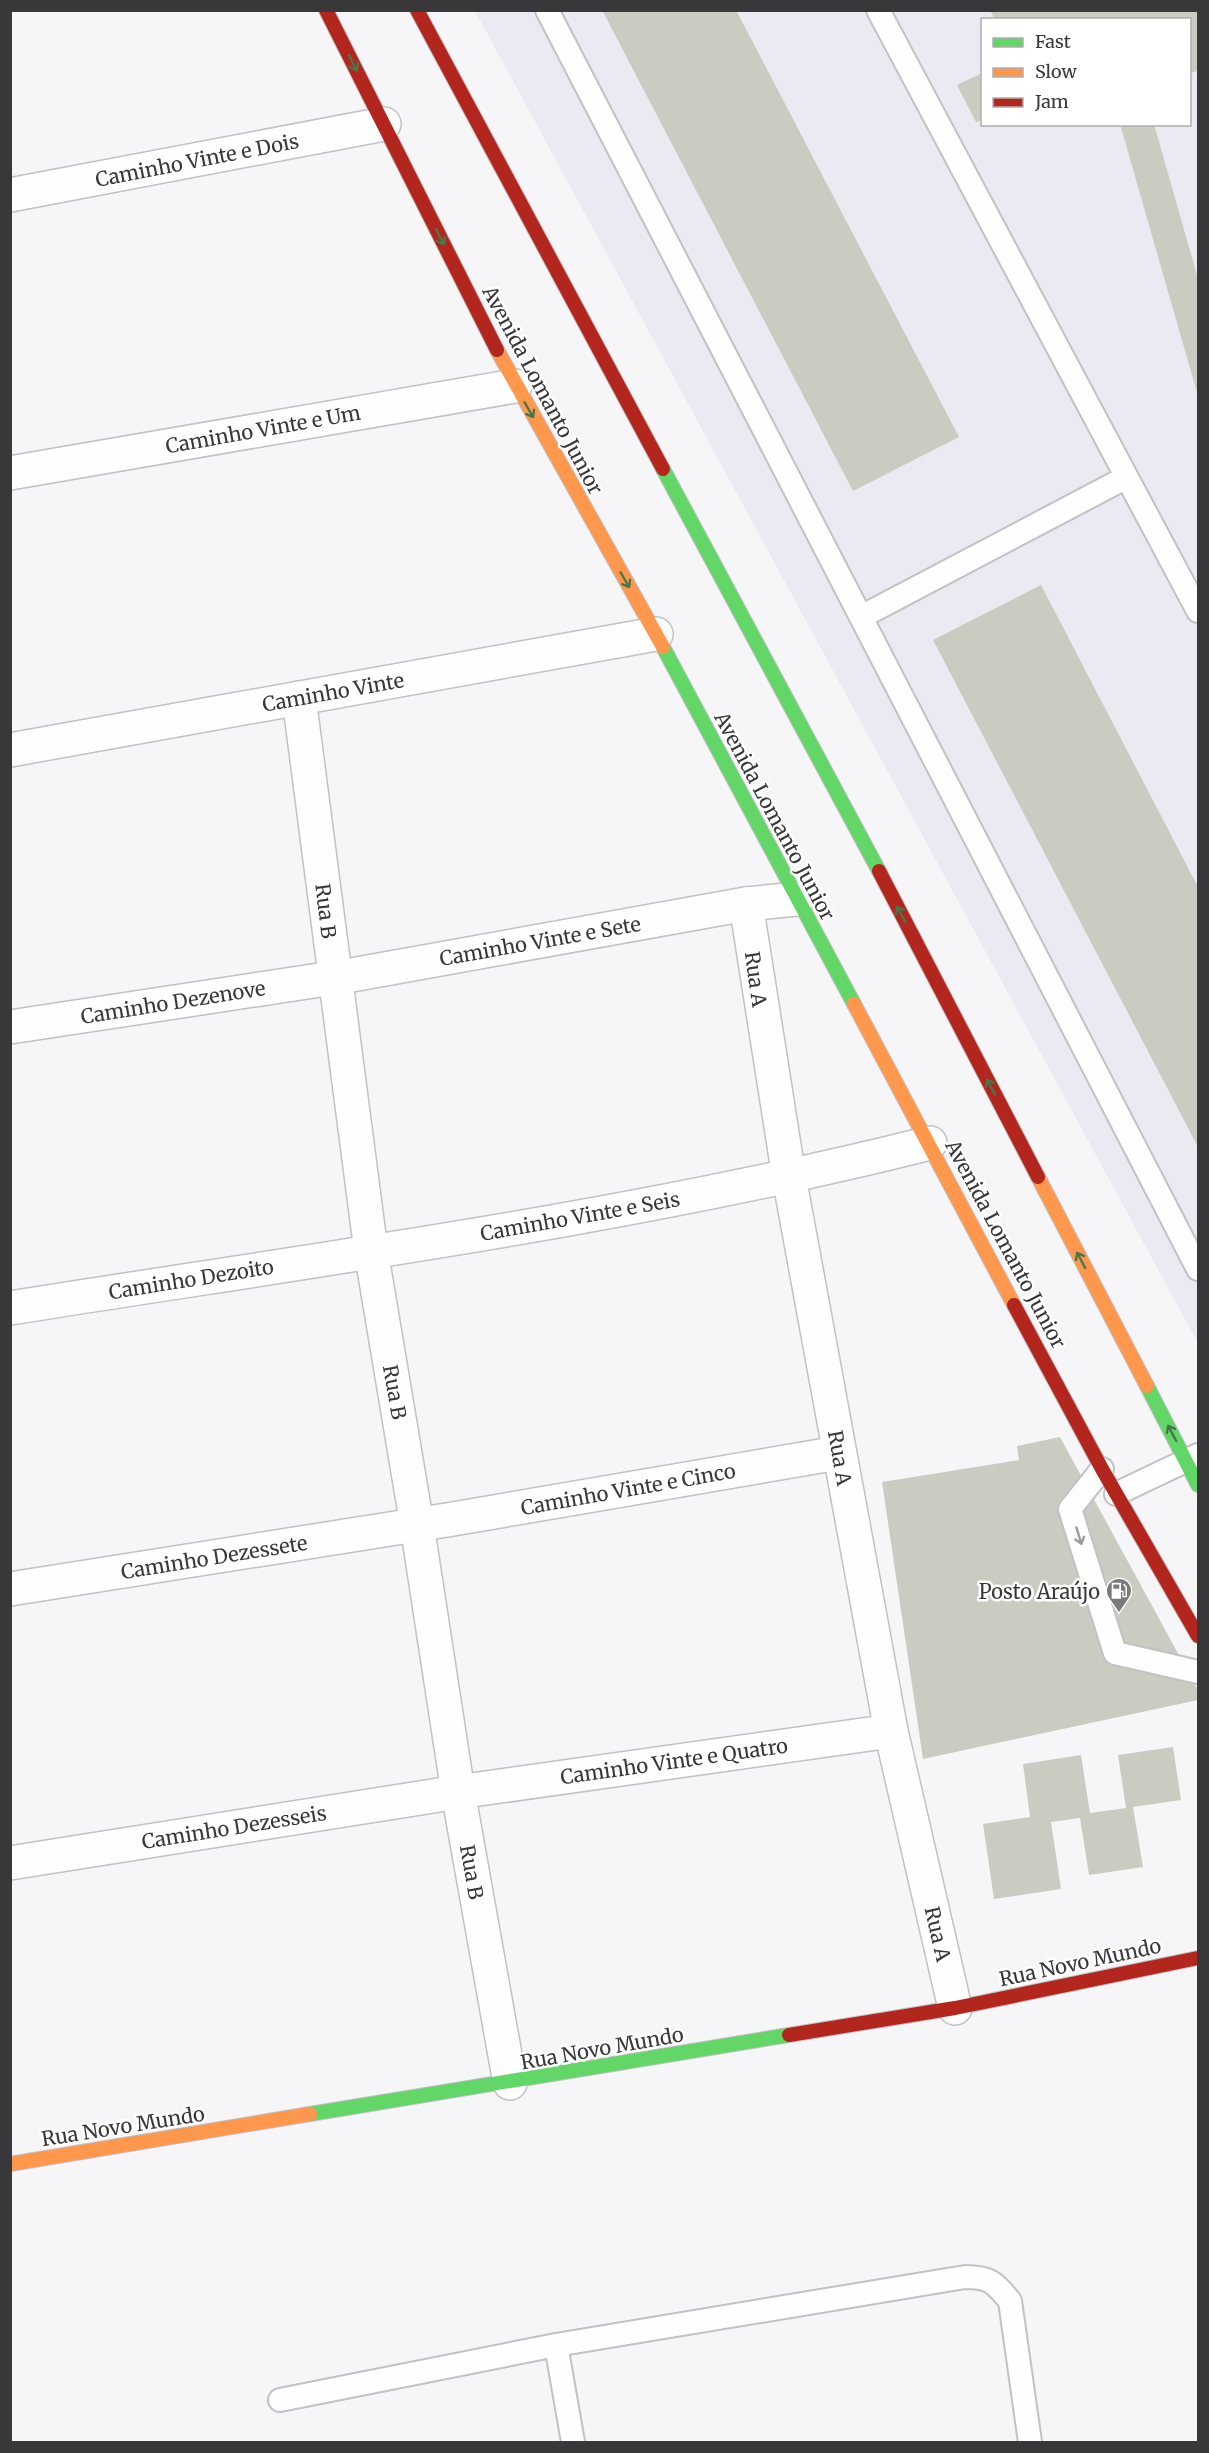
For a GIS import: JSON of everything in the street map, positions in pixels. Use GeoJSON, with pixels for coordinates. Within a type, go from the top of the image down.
{"type":"FeatureCollection","features":[{"type":"Feature","properties":{"kind":"main road","name":"Avenida Lomanto Junior"},"geometry":{"type":"LineString","coordinates":[[326,10],[515,386],[656,634],[797,900],[930,1143],[1102,1469],[1198,1636]]}},
{"type":"Feature","properties":{"kind":"main road"},"geometry":{"type":"LineString","coordinates":[[417,10],[1192,1457],[1198,1485]]}},
{"type":"Feature","properties":{"kind":"main road","name":"Rua Novo Mundo"},"geometry":{"type":"LineString","coordinates":[[10,2164],[955,2008],[1198,1958]]}},
{"type":"Feature","properties":{"kind":"street","name":"Caminho Vinte e Dois"},"geometry":{"type":"LineString","coordinates":[[10,195],[384,124]]}},
{"type":"Feature","properties":{"kind":"street","name":"Caminho Vinte e Um"},"geometry":{"type":"LineString","coordinates":[[10,473],[515,386]]}},
{"type":"Feature","properties":{"kind":"street","name":"Caminho Vinte"},"geometry":{"type":"LineString","coordinates":[[10,750],[656,634]]}},
{"type":"Feature","properties":{"kind":"street","name":"Rua B"},"geometry":{"type":"LineString","coordinates":[[299,698],[371,1251],[417,1525],[458,1792],[510,2083]]}},
{"type":"Feature","properties":{"kind":"street","name":"Caminho Vinte e Sete"},"geometry":{"type":"LineString","coordinates":[[335,976],[746,904],[797,900]]}},
{"type":"Feature","properties":{"kind":"street","name":"Rua A"},"geometry":{"type":"LineString","coordinates":[[746,904],[789,1177],[838,1453],[891,1731],[955,2008]]}},
{"type":"Feature","properties":{"kind":"street","name":"Caminho Dezenove"},"geometry":{"type":"LineString","coordinates":[[10,1027],[335,976]]}},
{"type":"Feature","properties":{"kind":"street","name":"Caminho Vinte e Seis"},"geometry":{"type":"LineString","coordinates":[[371,1251],[505,1231],[789,1177],[930,1143]]}},
{"type":"Feature","properties":{"kind":"street","name":"Caminho Dezoito"},"geometry":{"type":"LineString","coordinates":[[10,1308],[371,1251]]}},
{"type":"Feature","properties":{"kind":"street","name":"Caminho Vinte e Cinco"},"geometry":{"type":"LineString","coordinates":[[417,1525],[838,1453]]}},
{"type":"Feature","properties":{"kind":"street","name":"Caminho Dezessete"},"geometry":{"type":"LineString","coordinates":[[10,1589],[417,1525]]}},
{"type":"Feature","properties":{"kind":"street","name":"Caminho Vinte e Quatro"},"geometry":{"type":"LineString","coordinates":[[458,1792],[891,1731]]}},
{"type":"Feature","properties":{"kind":"street","name":"Caminho Dezesseis"},"geometry":{"type":"LineString","coordinates":[[10,1863],[458,1792]]}},
{"type":"Feature","properties":{"kind":"lane"},"geometry":{"type":"LineString","coordinates":[[547,10],[1198,1269]]}},
{"type":"Feature","properties":{"kind":"lane"},"geometry":{"type":"LineString","coordinates":[[878,10],[1125,478],[1198,611]]}},
{"type":"Feature","properties":{"kind":"lane"},"geometry":{"type":"LineString","coordinates":[[861,617],[1125,478]]}},
{"type":"Feature","properties":{"kind":"lane"},"geometry":{"type":"LineString","coordinates":[[1116,1494],[1192,1457]]}},
{"type":"Feature","properties":{"kind":"lane"},"geometry":{"type":"LineString","coordinates":[[1102,1469],[1070,1509],[1115,1653],[1198,1672]]}},
{"type":"Feature","properties":{"kind":"lane"},"geometry":{"type":"LineString","coordinates":[[280,2400],[556,2345],[965,2277],[984,2277],[996,2284],[1010,2301],[1030,2442]]}},
{"type":"Feature","properties":{"kind":"lane"},"geometry":{"type":"LineString","coordinates":[[556,2345],[573,2442]]}},
{"type":"Feature","properties":{"kind":"shaded area"},"geometry":{"type":"Polygon","coordinates":[[[475,11],[1198,11],[1198,1343],[475,11]]]}},
{"type":"Feature","properties":{"kind":"building"},"geometry":{"type":"Polygon","coordinates":[[[602,10],[736,10],[959,437],[853,491],[602,10]]]}},
{"type":"Feature","properties":{"kind":"building"},"geometry":{"type":"Polygon","coordinates":[[[990,10],[1198,10],[1198,71],[1191,73],[1191,18],[994,18],[990,10]]]}},
{"type":"Feature","properties":{"kind":"building"},"geometry":{"type":"Polygon","coordinates":[[[981,73],[981,120],[976,122],[957,85],[981,73]]]}},
{"type":"Feature","properties":{"kind":"building"},"geometry":{"type":"Polygon","coordinates":[[[1121,126],[1155,126],[1198,279],[1198,396],[1121,126]]]}},
{"type":"Feature","properties":{"kind":"building"},"geometry":{"type":"Polygon","coordinates":[[[1041,585],[1198,887],[1198,1147],[933,640],[1041,585]]]}},
{"type":"Feature","properties":{"kind":"building"},"geometry":{"type":"Polygon","coordinates":[[[1060,1437],[1198,1690],[1198,1700],[923,1759],[882,1482],[1019,1460],[1017,1446],[1060,1437]]]}},
{"type":"Feature","properties":{"kind":"building"},"geometry":{"type":"Polygon","coordinates":[[[1173,1747],[1181,1800],[1133,1807],[1143,1867],[1089,1875],[1080,1818],[1051,1822],[1061,1889],[994,1899],[983,1824],[1030,1817],[1023,1764],[1081,1755],[1090,1813],[1126,1808],[1118,1755],[1173,1747]]]}},
{"type":"Feature","properties":{"kind":"traffic: fast"},"geometry":{"type":"LineString","coordinates":[[663,469],[879,871]]}},
{"type":"Feature","properties":{"kind":"traffic: fast"},"geometry":{"type":"LineString","coordinates":[[663,647],[854,1004]]}},
{"type":"Feature","properties":{"kind":"traffic: fast"},"geometry":{"type":"LineString","coordinates":[[1147,1386],[1198,1485]]}},
{"type":"Feature","properties":{"kind":"traffic: fast"},"geometry":{"type":"LineString","coordinates":[[310,2114],[789,2035]]}},
{"type":"Feature","properties":{"kind":"traffic: slow"},"geometry":{"type":"LineString","coordinates":[[497,350],[663,647]]}},
{"type":"Feature","properties":{"kind":"traffic: slow"},"geometry":{"type":"LineString","coordinates":[[854,1004],[1014,1305]]}},
{"type":"Feature","properties":{"kind":"traffic: slow"},"geometry":{"type":"LineString","coordinates":[[1038,1177],[1147,1386]]}},
{"type":"Feature","properties":{"kind":"traffic: slow"},"geometry":{"type":"LineString","coordinates":[[10,2164],[310,2114]]}},
{"type":"Feature","properties":{"kind":"traffic: jam"},"geometry":{"type":"LineString","coordinates":[[326,10],[497,350]]}},
{"type":"Feature","properties":{"kind":"traffic: jam"},"geometry":{"type":"LineString","coordinates":[[417,10],[663,469]]}},
{"type":"Feature","properties":{"kind":"traffic: jam"},"geometry":{"type":"LineString","coordinates":[[879,871],[1038,1177]]}},
{"type":"Feature","properties":{"kind":"traffic: jam"},"geometry":{"type":"LineString","coordinates":[[1014,1305],[1102,1469],[1198,1636]]}},
{"type":"Feature","properties":{"kind":"traffic: jam"},"geometry":{"type":"LineString","coordinates":[[789,2035],[955,2008],[1198,1958]]}},
{"type":"Feature","properties":{"kind":"place","name":"Posto Araújo"},"geometry":{"type":"Point","coordinates":[1119,1614]}}]}
